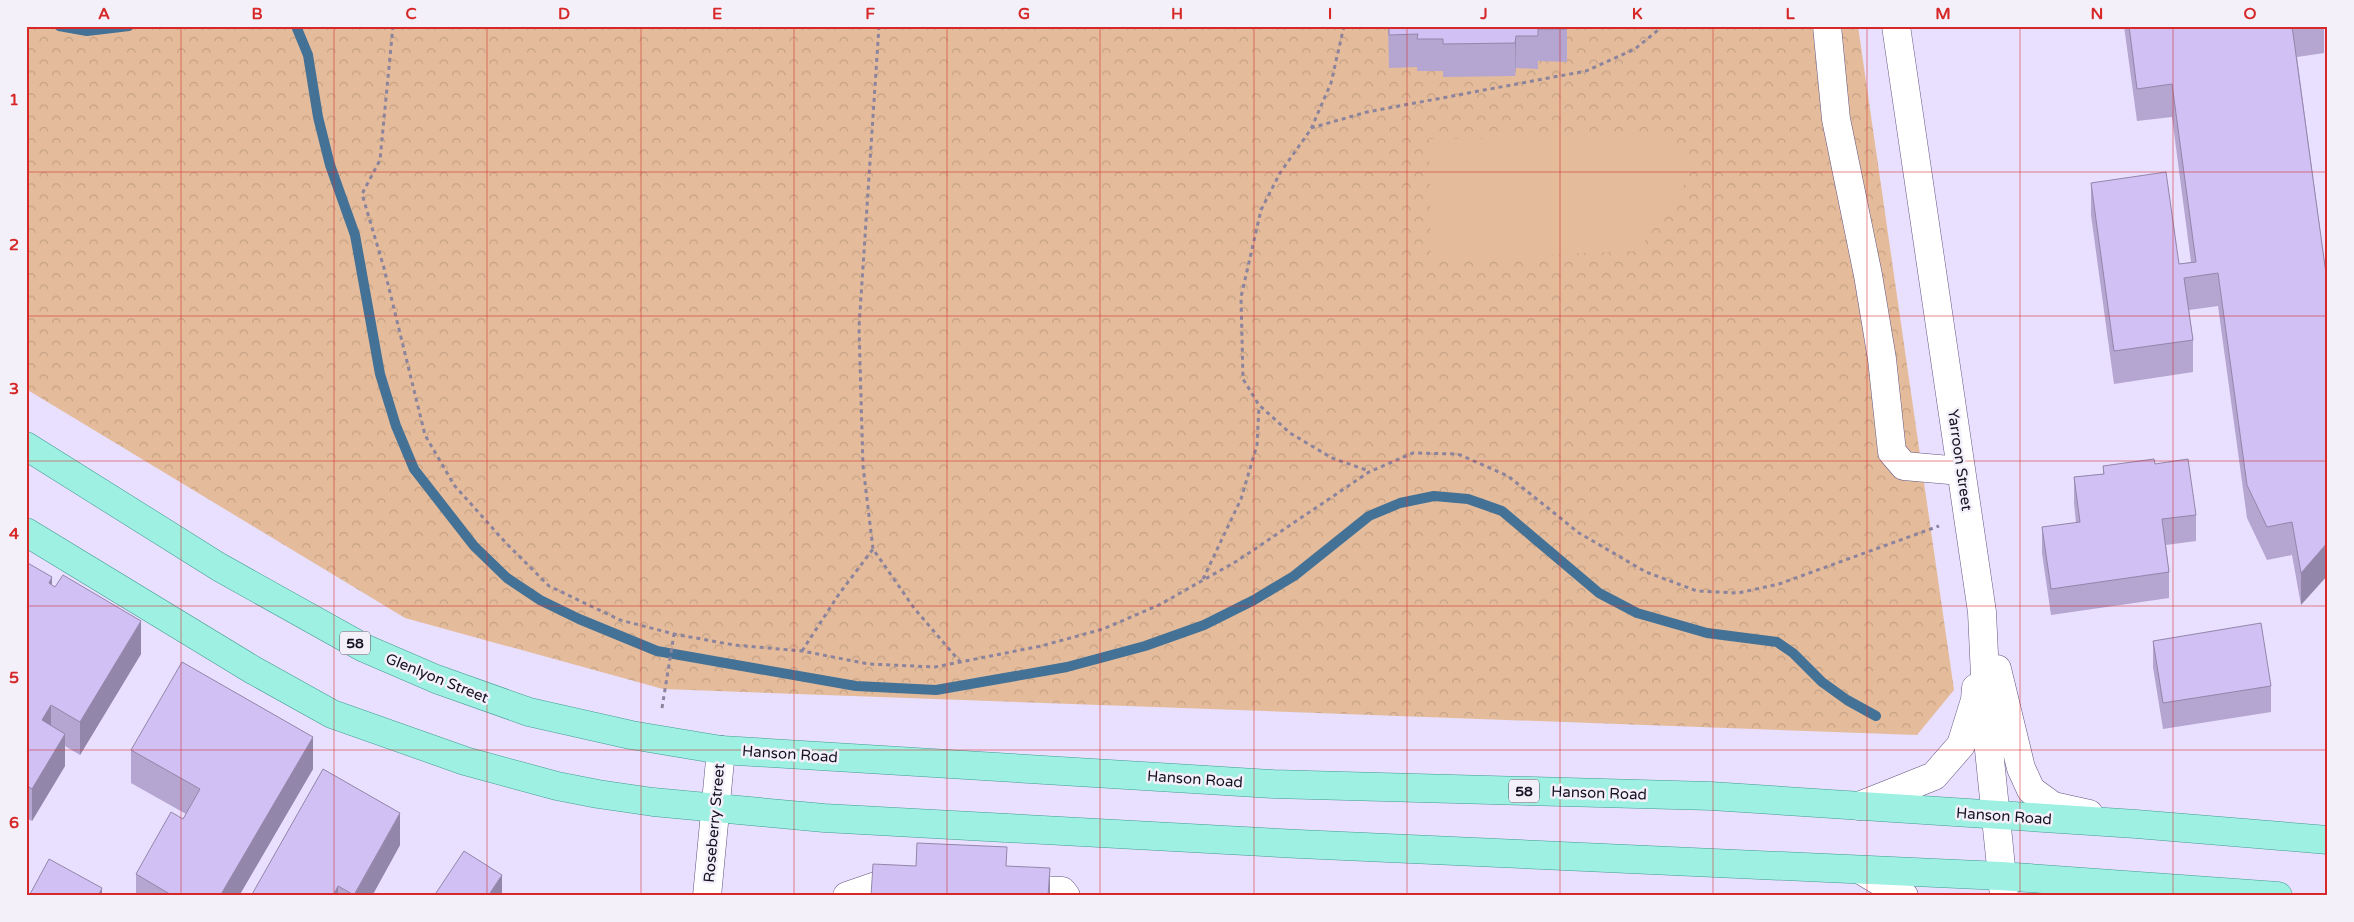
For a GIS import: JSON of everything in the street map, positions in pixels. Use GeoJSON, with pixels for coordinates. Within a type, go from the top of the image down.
{"type":"FeatureCollection","features":[{"type":"Feature","properties":{"kind":"main road","name":"Glenlyon Street"},"geometry":{"type":"LineString","coordinates":[[26,446],[219,567],[364,648],[382,656],[436,679],[529,712],[640,737],[721,750]]}},
{"type":"Feature","properties":{"kind":"main road"},"geometry":{"type":"LineString","coordinates":[[26,532],[253,670],[332,714],[465,761],[557,786],[653,802],[834,819],[1289,844],[1861,870],[2003,886],[2278,896]]}},
{"type":"Feature","properties":{"kind":"main road","name":"Hanson Road"},"geometry":{"type":"LineString","coordinates":[[721,750],[1273,784],[1711,796],[2136,824],[2328,840]]}},
{"type":"Feature","properties":{"kind":"street"},"geometry":{"type":"LineString","coordinates":[[1827,26],[1836,120],[1879,340],[1892,452],[1904,466],[1961,471]]}},
{"type":"Feature","properties":{"kind":"street","name":"Yarroon Street"},"geometry":{"type":"LineString","coordinates":[[1896,26],[1982,612],[1988,740],[2003,886]]}},
{"type":"Feature","properties":{"kind":"street"},"geometry":{"type":"LineString","coordinates":[[1860,806],[1934,776],[1961,745],[1975,700],[1982,612]]}},
{"type":"Feature","properties":{"kind":"street"},"geometry":{"type":"LineString","coordinates":[[1982,612],[2021,768],[2031,790],[2053,806],[2136,824]]}},
{"type":"Feature","properties":{"kind":"street","name":"Roseberry Street"},"geometry":{"type":"LineString","coordinates":[[707,896],[721,750]]}},
{"type":"Feature","properties":{"kind":"street"},"geometry":{"type":"LineString","coordinates":[[1861,870],[1904,896]]}},
{"type":"Feature","properties":{"kind":"street"},"geometry":{"type":"LineString","coordinates":[[847,896],[879,885],[938,887]]}},
{"type":"Feature","properties":{"kind":"street"},"geometry":{"type":"LineString","coordinates":[[987,888],[1062,891],[1066,896]]}},
{"type":"Feature","properties":{"kind":"path"},"geometry":{"type":"LineString","coordinates":[[393,26],[380,160],[362,194],[384,268],[425,435],[454,485],[505,542],[549,586],[620,620],[674,634],[734,644],[802,651],[868,664],[935,667],[962,663],[1041,646],[1103,629],[1159,605],[1237,561],[1285,531],[1330,497],[1369,472],[1413,453],[1458,454],[1508,476],[1579,533],[1646,572],[1697,591],[1738,592],[1779,584],[1968,516]]}},
{"type":"Feature","properties":{"kind":"path"},"geometry":{"type":"LineString","coordinates":[[879,26],[859,327],[863,466],[873,549],[914,608],[962,663]]}},
{"type":"Feature","properties":{"kind":"path"},"geometry":{"type":"LineString","coordinates":[[1344,26],[1331,83],[1311,129],[1280,173],[1261,210],[1241,297],[1243,379],[1260,405],[1299,438],[1332,458],[1369,472]]}},
{"type":"Feature","properties":{"kind":"path"},"geometry":{"type":"LineString","coordinates":[[1311,129],[1367,112],[1586,72],[1635,49],[1663,26]]}},
{"type":"Feature","properties":{"kind":"path"},"geometry":{"type":"LineString","coordinates":[[1202,580],[1241,499],[1257,445],[1260,405]]}},
{"type":"Feature","properties":{"kind":"path"},"geometry":{"type":"LineString","coordinates":[[802,651],[839,594],[873,549]]}},
{"type":"Feature","properties":{"kind":"path"},"geometry":{"type":"LineString","coordinates":[[662,709],[674,634]]}},
{"type":"Feature","properties":{"kind":"green space"},"geometry":{"type":"Polygon","coordinates":[[[26,26],[1858,26],[1954,690],[1917,735],[663,689],[405,618],[26,389],[26,26]]]}},
{"type":"Feature","properties":{"kind":"green space"},"geometry":{"type":"Polygon","coordinates":[[[1669,136],[1691,161],[1685,184],[1638,251],[1431,259],[1429,139],[1669,136]]]}},
{"type":"Feature","properties":{"kind":"building"},"geometry":{"type":"Polygon","coordinates":[[[1389,26],[1567,26],[1567,29],[1538,29],[1538,36],[1516,36],[1515,43],[1443,44],[1443,39],[1417,39],[1418,34],[1389,35],[1389,26]]]}},
{"type":"Feature","properties":{"kind":"building"},"geometry":{"type":"Polygon","coordinates":[[[2129,26],[2292,26],[2328,288],[2328,542],[2301,573],[2292,522],[2267,527],[2247,485],[2218,273],[2184,278],[2193,340],[2114,351],[2091,183],[2166,172],[2179,264],[2196,262],[2172,84],[2137,89],[2129,26]]]}},
{"type":"Feature","properties":{"kind":"building"},"geometry":{"type":"Polygon","coordinates":[[[2154,459],[2155,464],[2188,459],[2196,515],[2162,519],[2169,572],[2051,589],[2042,527],[2080,522],[2074,477],[2104,474],[2103,466],[2154,459]]]}},
{"type":"Feature","properties":{"kind":"building"},"geometry":{"type":"Polygon","coordinates":[[[26,562],[52,577],[49,583],[55,587],[63,575],[141,621],[80,722],[51,705],[42,720],[65,734],[32,789],[26,785],[26,562]]]}},
{"type":"Feature","properties":{"kind":"building"},"geometry":{"type":"Polygon","coordinates":[[[2261,623],[2271,686],[2163,703],[2153,641],[2261,623]]]}},
{"type":"Feature","properties":{"kind":"building"},"geometry":{"type":"Polygon","coordinates":[[[182,662],[313,737],[220,896],[173,896],[136,874],[171,812],[183,819],[200,789],[131,750],[182,662]]]}},
{"type":"Feature","properties":{"kind":"building"},"geometry":{"type":"Polygon","coordinates":[[[323,769],[400,813],[354,895],[338,886],[333,896],[251,896],[323,769]]]}},
{"type":"Feature","properties":{"kind":"building"},"geometry":{"type":"Polygon","coordinates":[[[917,843],[1007,847],[1006,866],[1050,868],[1048,896],[871,896],[873,864],[916,866],[917,843]]]}},
{"type":"Feature","properties":{"kind":"building"},"geometry":{"type":"Polygon","coordinates":[[[464,851],[502,875],[488,896],[434,896],[464,851]]]}},
{"type":"Feature","properties":{"kind":"building"},"geometry":{"type":"Polygon","coordinates":[[[49,859],[102,888],[98,896],[29,896],[49,859]]]}},
{"type":"Feature","properties":{"kind":"waterway"},"geometry":{"type":"LineString","coordinates":[[59,26],[87,31],[129,26]]}},
{"type":"Feature","properties":{"kind":"waterway"},"geometry":{"type":"LineString","coordinates":[[296,26],[308,55],[318,117],[330,165],[355,235],[380,374],[396,426],[414,469],[474,546],[507,578],[540,600],[579,619],[657,651],[856,686],[936,690],[1067,667],[1145,646],[1204,625],[1254,600],[1294,576],[1369,516],[1400,503],[1434,496],[1468,499],[1502,511],[1599,593],[1637,613],[1707,633],[1777,642],[1793,653],[1822,682],[1847,700],[1876,716]]}}]}
